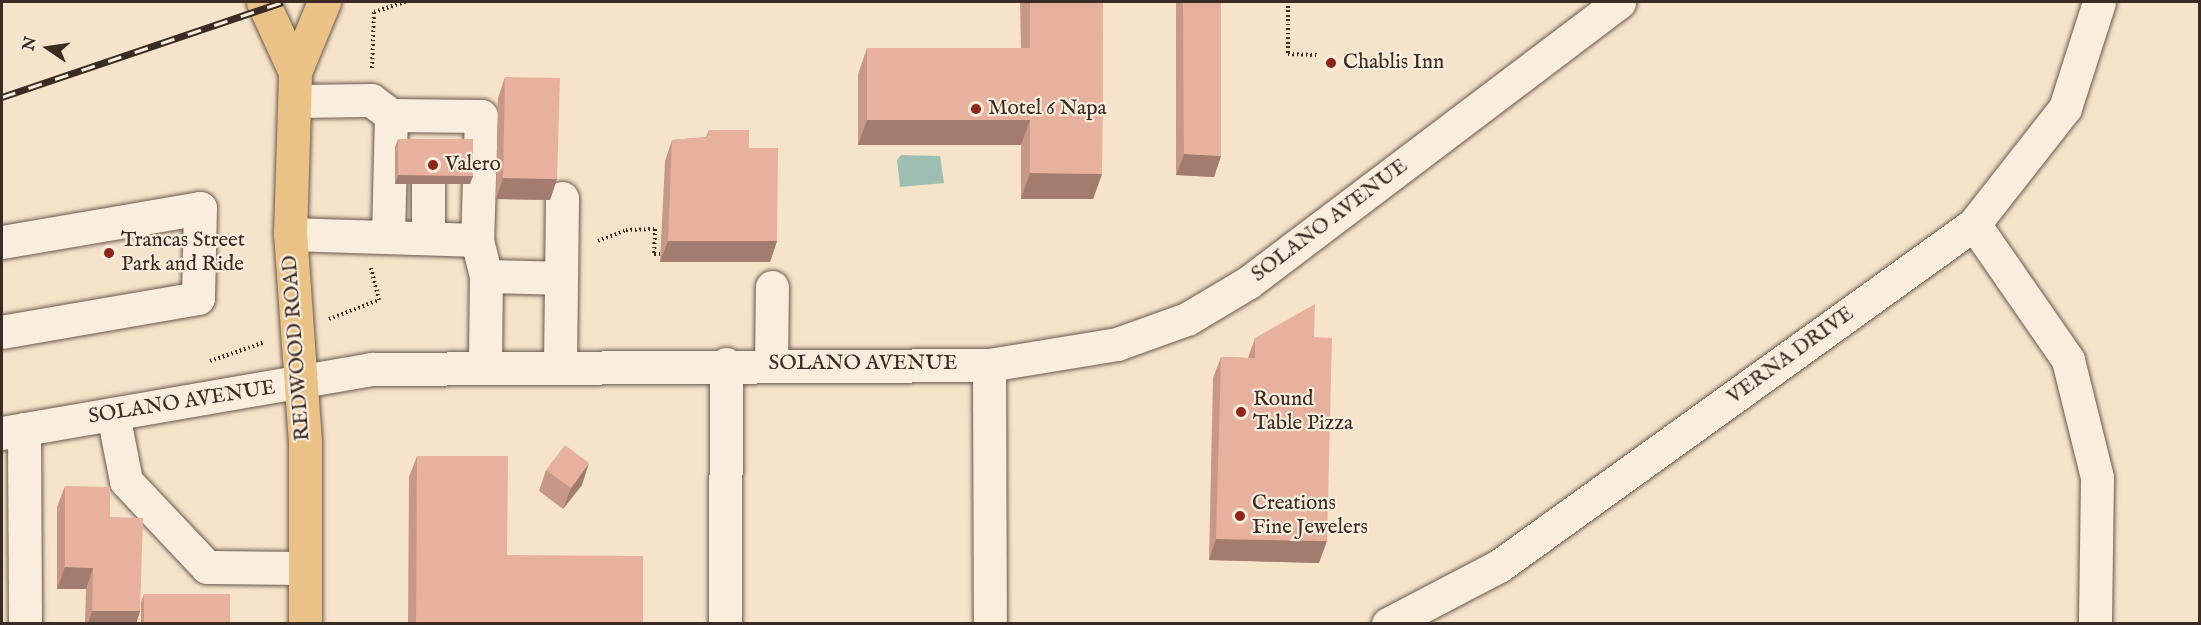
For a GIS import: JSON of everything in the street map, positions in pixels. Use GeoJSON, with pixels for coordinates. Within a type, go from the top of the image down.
{"type":"FeatureCollection","features":[{"type":"Feature","properties":{"kind":"main road","name":"REDWOOD ROAD"},"geometry":{"type":"LineString","coordinates":[[263,2],[295,86]]}},
{"type":"Feature","properties":{"kind":"main road","name":"REDWOOD ROAD"},"geometry":{"type":"LineString","coordinates":[[305,624],[305,442],[298,384],[290,234],[295,86],[324,2]]}},
{"type":"Feature","properties":{"kind":"street","name":"SOLANO AVENUE"},"geometry":{"type":"LineString","coordinates":[[13,431],[298,384],[372,369],[484,364],[989,364],[1118,344],[1187,318],[1249,282],[1619,2]]}},
{"type":"Feature","properties":{"kind":"street","name":"VERNA DRIVE"},"geometry":{"type":"LineString","coordinates":[[1389,624],[1499,566],[1974,224],[2065,108],[2099,2]]}},
{"type":"Feature","properties":{"kind":"street"},"geometry":{"type":"LineString","coordinates":[[295,86],[370,100],[391,115],[429,131],[481,116],[477,240],[486,276],[484,364]]}},
{"type":"Feature","properties":{"kind":"street"},"geometry":{"type":"LineString","coordinates":[[388,237],[391,115]]}},
{"type":"Feature","properties":{"kind":"street"},"geometry":{"type":"LineString","coordinates":[[428,184],[428,238]]}},
{"type":"Feature","properties":{"kind":"street"},"geometry":{"type":"LineString","coordinates":[[560,364],[562,198]]}},
{"type":"Feature","properties":{"kind":"street"},"geometry":{"type":"LineString","coordinates":[[2,242],[200,208],[198,298],[2,332]]}},
{"type":"Feature","properties":{"kind":"street"},"geometry":{"type":"LineString","coordinates":[[1974,224],[2068,360],[2097,477],[2095,624]]}},
{"type":"Feature","properties":{"kind":"street"},"geometry":{"type":"LineString","coordinates":[[290,234],[477,240]]}},
{"type":"Feature","properties":{"kind":"street"},"geometry":{"type":"LineString","coordinates":[[486,276],[560,278]]}},
{"type":"Feature","properties":{"kind":"street"},"geometry":{"type":"LineString","coordinates":[[771,364],[772,287]]}},
{"type":"Feature","properties":{"kind":"street"},"geometry":{"type":"LineString","coordinates":[[725,624],[726,364]]}},
{"type":"Feature","properties":{"kind":"street"},"geometry":{"type":"LineString","coordinates":[[989,364],[990,620]]}},
{"type":"Feature","properties":{"kind":"street"},"geometry":{"type":"LineString","coordinates":[[113,414],[126,481],[207,567],[304,568]]}},
{"type":"Feature","properties":{"kind":"street"},"geometry":{"type":"LineString","coordinates":[[13,431],[25,624]]}},
{"type":"Feature","properties":{"kind":"path"},"geometry":{"type":"LineString","coordinates":[[374,12],[405,2]]}},
{"type":"Feature","properties":{"kind":"path"},"geometry":{"type":"LineString","coordinates":[[1288,6],[1288,54],[1318,55]]}},
{"type":"Feature","properties":{"kind":"path"},"geometry":{"type":"LineString","coordinates":[[598,241],[626,230],[655,229],[654,254],[660,254]]}},
{"type":"Feature","properties":{"kind":"water"},"geometry":{"type":"Polygon","coordinates":[[[901,155],[940,156],[944,183],[900,187],[897,160],[901,155]]]}},
{"type":"Feature","properties":{"kind":"building","name":"Motel 6 Napa"},"geometry":{"type":"Polygon","coordinates":[[[1030,2],[1103,2],[1102,174],[1030,173],[1030,120],[867,120],[867,48],[1030,48],[1030,2]]]}},
{"type":"Feature","properties":{"kind":"building"},"geometry":{"type":"Polygon","coordinates":[[[1183,2],[1221,2],[1221,156],[1184,154],[1183,2]]]}},
{"type":"Feature","properties":{"kind":"building"},"geometry":{"type":"Polygon","coordinates":[[[505,77],[560,78],[557,179],[503,178],[505,77]]]}},
{"type":"Feature","properties":{"kind":"building"},"geometry":{"type":"Polygon","coordinates":[[[709,130],[749,130],[749,148],[778,148],[777,241],[668,241],[672,140],[708,137],[709,130]]]}},
{"type":"Feature","properties":{"kind":"building","name":"Valero"},"geometry":{"type":"Polygon","coordinates":[[[398,139],[473,139],[473,176],[398,175],[398,139]]]}},
{"type":"Feature","properties":{"kind":"building"},"geometry":{"type":"Polygon","coordinates":[[[1315,304],[1314,337],[1332,338],[1327,541],[1216,539],[1221,357],[1255,358],[1255,338],[1315,304]]]}},
{"type":"Feature","properties":{"kind":"building"},"geometry":{"type":"Polygon","coordinates":[[[565,445],[589,463],[571,488],[546,470],[565,445]]]}},
{"type":"Feature","properties":{"kind":"building"},"geometry":{"type":"Polygon","coordinates":[[[417,456],[508,456],[507,555],[643,556],[643,624],[416,624],[417,456]]]}},
{"type":"Feature","properties":{"kind":"building"},"geometry":{"type":"Polygon","coordinates":[[[65,486],[110,487],[110,517],[143,518],[140,611],[92,611],[93,568],[65,567],[65,486]]]}},
{"type":"Feature","properties":{"kind":"building"},"geometry":{"type":"Polygon","coordinates":[[[144,594],[230,594],[230,624],[144,624],[144,594]]]}},
{"type":"Feature","properties":{"kind":"railway"},"geometry":{"type":"LineString","coordinates":[[2,97],[282,2]]}},
{"type":"Feature","properties":{"kind":"place","name":"Chablis Inn"},"geometry":{"type":"Point","coordinates":[1331,63]}},
{"type":"Feature","properties":{"kind":"place","name":"Motel 6 Napa"},"geometry":{"type":"Point","coordinates":[976,109]}},
{"type":"Feature","properties":{"kind":"place","name":"Valero"},"geometry":{"type":"Point","coordinates":[433,165]}},
{"type":"Feature","properties":{"kind":"place","name":"Trancas Street Park and Ride"},"geometry":{"type":"Point","coordinates":[109,253]}},
{"type":"Feature","properties":{"kind":"place","name":"Round Table Pizza"},"geometry":{"type":"Point","coordinates":[1241,412]}},
{"type":"Feature","properties":{"kind":"place","name":"Creations Fine Jewelers"},"geometry":{"type":"Point","coordinates":[1240,516]}}]}
